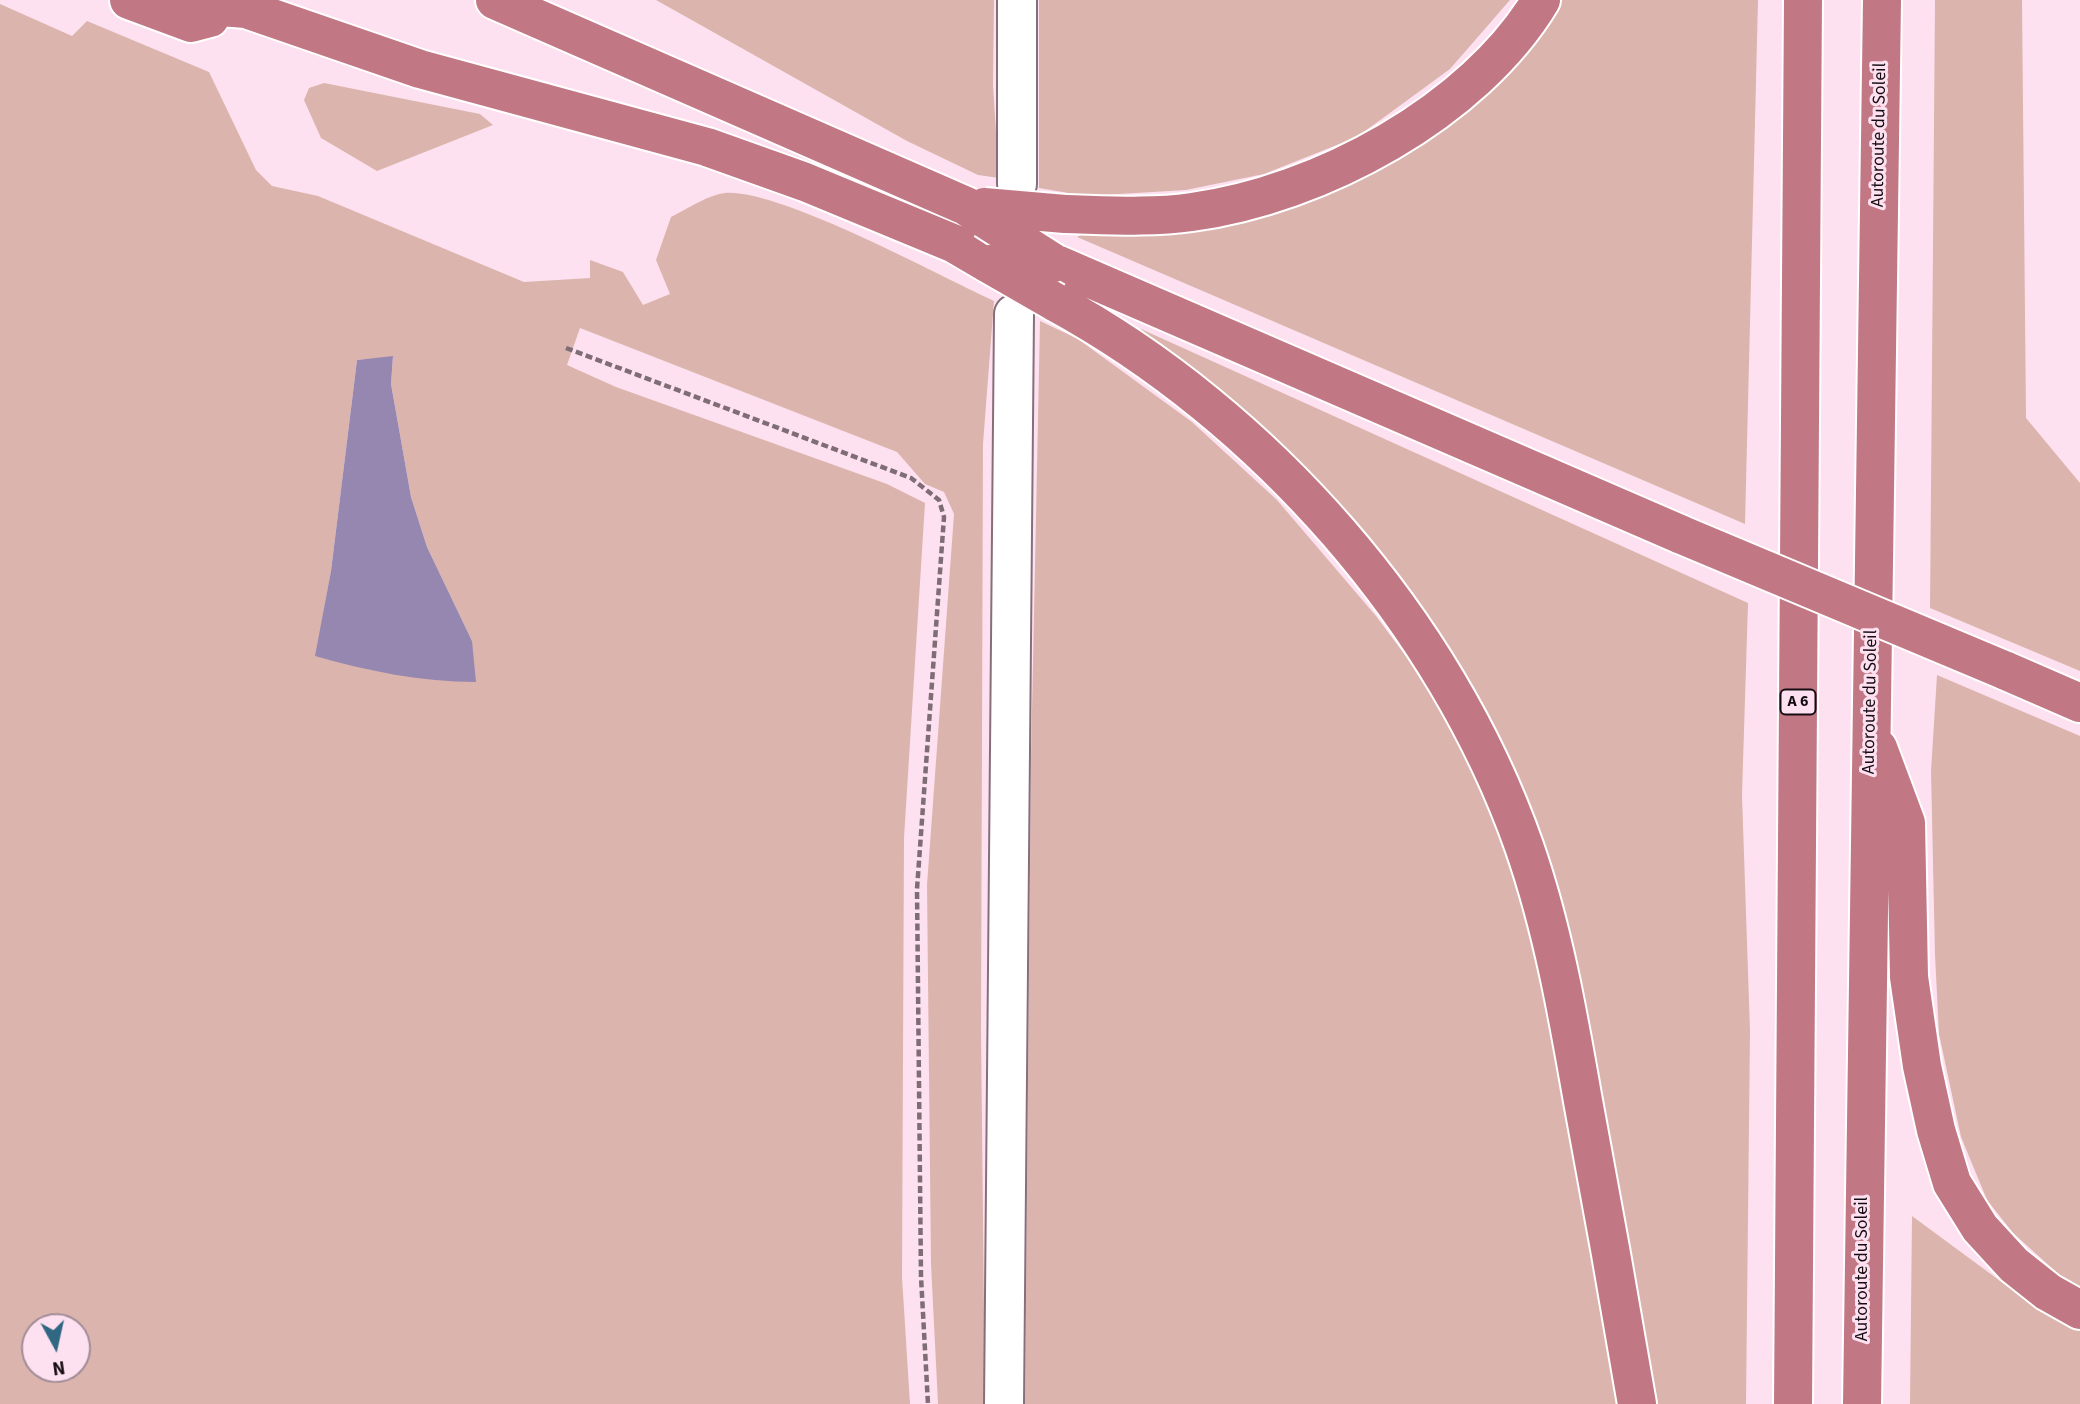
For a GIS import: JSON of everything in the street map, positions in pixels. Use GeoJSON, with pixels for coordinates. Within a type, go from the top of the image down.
{"type":"FeatureCollection","features":[{"type":"Feature","properties":{"kind":"highway"},"geometry":{"type":"LineString","coordinates":[[129,0],[191,23],[240,4]]}},
{"type":"Feature","properties":{"kind":"highway"},"geometry":{"type":"LineString","coordinates":[[185,0],[197,5],[240,4],[420,69],[707,147],[805,182],[978,232],[1055,302],[1099,326],[1210,404],[1286,477],[1380,585],[1428,652],[1484,752],[1524,846],[1558,961],[1637,1404]]}},
{"type":"Feature","properties":{"kind":"highway"},"geometry":{"type":"LineString","coordinates":[[495,0],[978,232],[2080,703]]}},
{"type":"Feature","properties":{"kind":"highway"},"geometry":{"type":"LineString","coordinates":[[978,232],[1065,214],[1143,216],[1192,212],[1250,200],[1326,176],[1393,140],[1438,107],[1489,65],[1541,0]]}},
{"type":"Feature","properties":{"kind":"highway","name":"A 6"},"geometry":{"type":"LineString","coordinates":[[1793,1404],[1802,0]]}},
{"type":"Feature","properties":{"kind":"highway","name":"Autoroute du Soleil"},"geometry":{"type":"LineString","coordinates":[[1862,1404],[1882,0]]}},
{"type":"Feature","properties":{"kind":"highway"},"geometry":{"type":"LineString","coordinates":[[1871,729],[1906,823],[1909,976],[1922,1066],[1936,1130],[1952,1183],[1980,1228],[2014,1265],[2048,1292],[2080,1310]]}},
{"type":"Feature","properties":{"kind":"street"},"geometry":{"type":"LineString","coordinates":[[1017,0],[1017,184]]}},
{"type":"Feature","properties":{"kind":"street"},"geometry":{"type":"LineString","coordinates":[[1004,1404],[1014,314]]}},
{"type":"Feature","properties":{"kind":"path"},"geometry":{"type":"LineString","coordinates":[[566,348],[911,478],[939,500],[944,517],[917,889],[920,1277],[928,1404]]}},
{"type":"Feature","properties":{"kind":"shaded area"},"geometry":{"type":"Polygon","coordinates":[[[656,0],[994,0],[993,85],[999,178],[978,175],[907,141],[656,0]]]}},
{"type":"Feature","properties":{"kind":"shaded area"},"geometry":{"type":"Polygon","coordinates":[[[1039,0],[1510,0],[1450,69],[1357,137],[1264,174],[1186,190],[1086,196],[1039,188],[1039,0]]]}},
{"type":"Feature","properties":{"kind":"shaded area"},"geometry":{"type":"Polygon","coordinates":[[[1557,0],[1758,0],[1745,524],[1077,237],[1094,229],[1333,187],[1557,0]]]}},
{"type":"Feature","properties":{"kind":"shaded area"},"geometry":{"type":"Polygon","coordinates":[[[1935,0],[2022,0],[2026,418],[2080,483],[2080,671],[1930,608],[1935,0]]]}},
{"type":"Feature","properties":{"kind":"shaded area"},"geometry":{"type":"Polygon","coordinates":[[[0,4],[72,36],[87,21],[209,72],[256,170],[272,186],[318,196],[524,282],[590,278],[590,260],[623,272],[643,305],[670,294],[656,260],[671,217],[705,199],[725,193],[750,195],[819,219],[994,301],[983,444],[981,1031],[985,1404],[938,1404],[931,1264],[927,885],[954,514],[944,492],[925,484],[897,452],[580,328],[567,365],[616,387],[887,484],[925,503],[904,838],[902,1277],[910,1404],[0,1404],[0,4]],[[393,357],[357,360],[331,571],[316,656],[472,641],[427,547],[411,497],[391,384],[393,357]]]}},
{"type":"Feature","properties":{"kind":"shaded area"},"geometry":{"type":"Polygon","coordinates":[[[324,83],[480,114],[493,125],[377,171],[321,138],[304,100],[309,88],[324,83]]]}},
{"type":"Feature","properties":{"kind":"shaded area"},"geometry":{"type":"Polygon","coordinates":[[[1040,321],[1078,339],[1192,422],[1277,500],[1376,616],[1426,683],[1472,770],[1510,860],[1547,986],[1620,1404],[1025,1404],[1031,759],[1040,321]]]}},
{"type":"Feature","properties":{"kind":"shaded area"},"geometry":{"type":"Polygon","coordinates":[[[1141,329],[1748,603],[1742,795],[1750,1031],[1746,1404],[1648,1404],[1595,1087],[1434,635],[1136,338],[1141,329]]]}},
{"type":"Feature","properties":{"kind":"shaded area"},"geometry":{"type":"Polygon","coordinates":[[[393,356],[391,384],[411,497],[427,547],[472,641],[476,682],[395,675],[315,656],[331,571],[357,360],[393,356]]]}},
{"type":"Feature","properties":{"kind":"shaded area"},"geometry":{"type":"Polygon","coordinates":[[[1937,675],[2080,736],[2080,1287],[2065,1280],[2013,1233],[1987,1200],[1961,1137],[1939,1034],[1931,771],[1937,675]]]}},
{"type":"Feature","properties":{"kind":"shaded area"},"geometry":{"type":"Polygon","coordinates":[[[1912,1216],[2041,1311],[2080,1329],[2080,1404],[1910,1404],[1912,1216]]]}}]}
